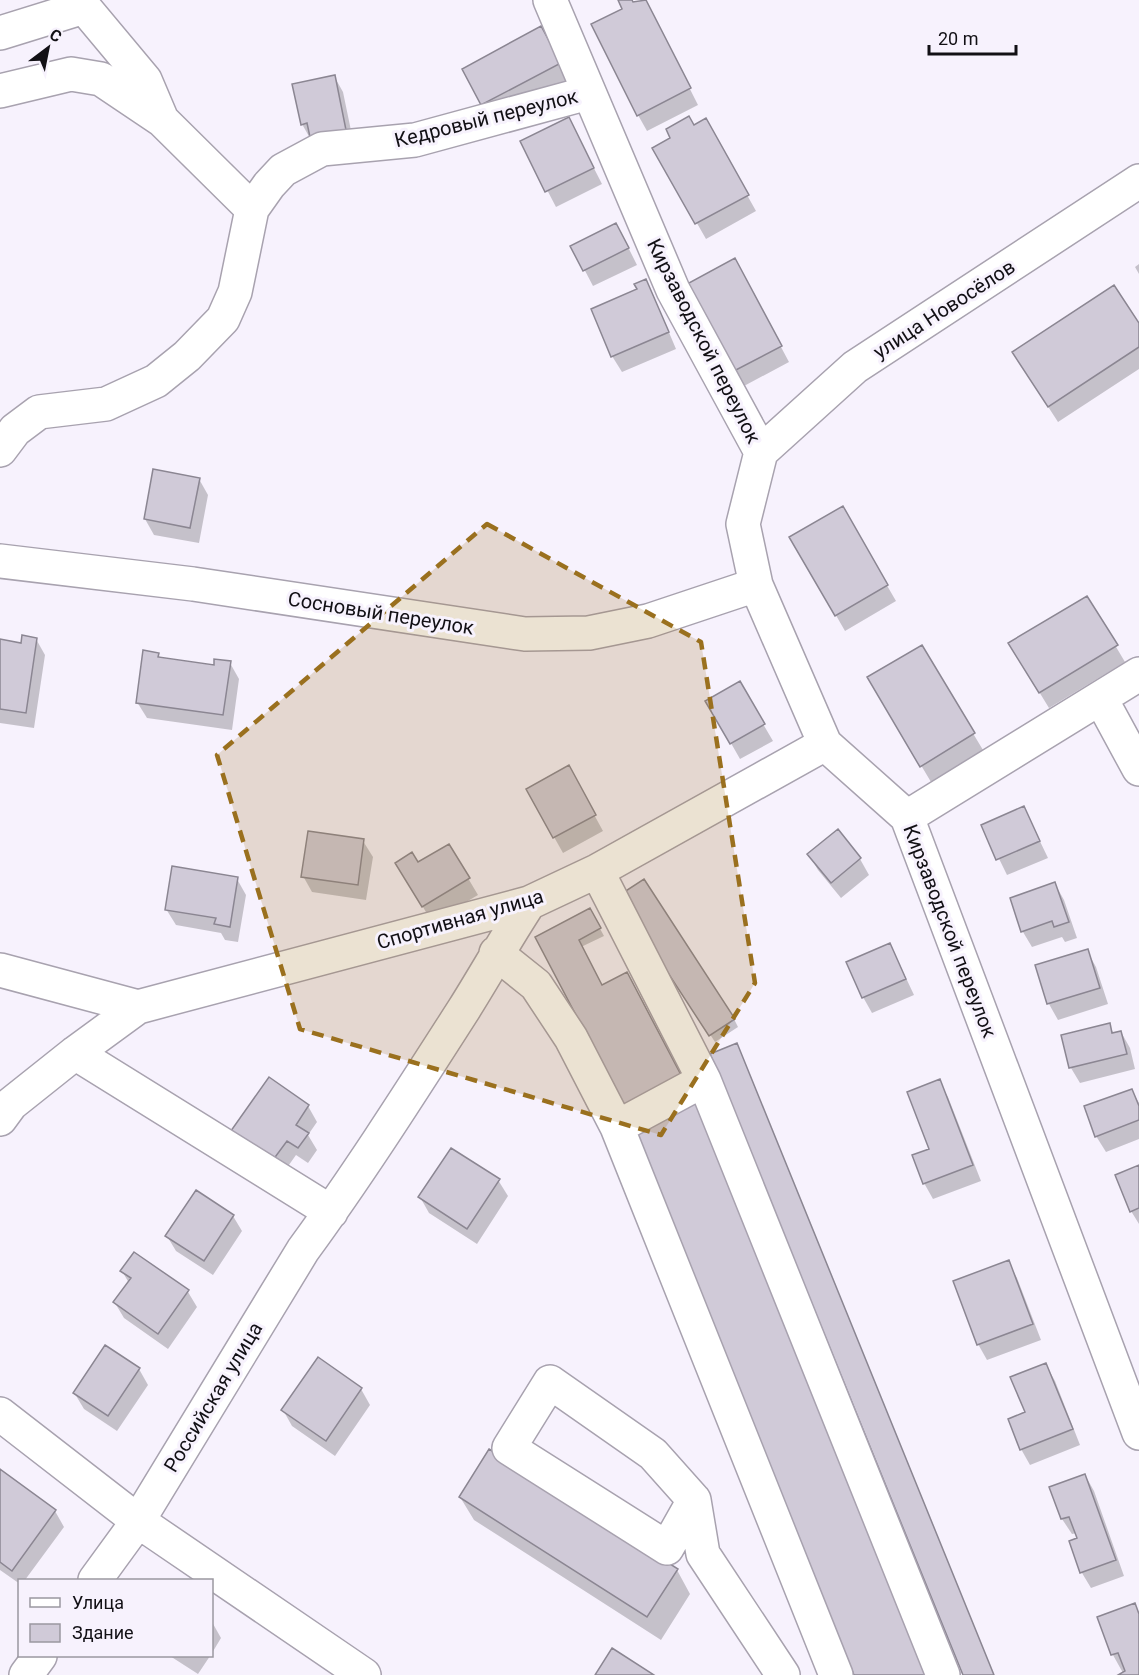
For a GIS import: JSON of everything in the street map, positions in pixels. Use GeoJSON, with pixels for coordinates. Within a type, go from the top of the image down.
{"type":"FeatureCollection","features":[{"type":"Feature","properties":{"kind":"street","name":"Кирзаводской переулок"},"geometry":{"type":"LineString","coordinates":[[550,0],[673,290],[761,452],[743,524],[756,585],[825,744],[907,817],[1139,1433]]}},
{"type":"Feature","properties":{"kind":"street"},"geometry":{"type":"LineString","coordinates":[[0,33],[84,7],[146,80],[162,120]]}},
{"type":"Feature","properties":{"kind":"street"},"geometry":{"type":"LineString","coordinates":[[0,92],[71,74],[101,79],[162,120],[252,208]]}},
{"type":"Feature","properties":{"kind":"street","name":"Кедровый переулок"},"geometry":{"type":"LineString","coordinates":[[0,450],[15,430],[39,412],[106,404],[156,381],[187,356],[223,319],[236,292],[252,208],[268,185],[283,171],[322,149],[415,140],[588,93]]}},
{"type":"Feature","properties":{"kind":"street","name":"улица Новосёлов"},"geometry":{"type":"LineString","coordinates":[[761,452],[855,367],[1139,181]]}},
{"type":"Feature","properties":{"kind":"street","name":"Сосновый переулок"},"geometry":{"type":"LineString","coordinates":[[0,561],[193,584],[525,634],[589,633],[648,621],[756,585]]}},
{"type":"Feature","properties":{"kind":"street"},"geometry":{"type":"LineString","coordinates":[[907,817],[1139,674]]}},
{"type":"Feature","properties":{"kind":"street"},"geometry":{"type":"LineString","coordinates":[[1101,699],[1139,769]]}},
{"type":"Feature","properties":{"kind":"street","name":"Спортивная улица"},"geometry":{"type":"LineString","coordinates":[[0,1119],[11,1104],[138,1007],[529,903],[597,871],[825,744]]}},
{"type":"Feature","properties":{"kind":"street"},"geometry":{"type":"LineString","coordinates":[[597,871],[704,1080],[943,1675]]}},
{"type":"Feature","properties":{"kind":"street","name":"Российская улица"},"geometry":{"type":"LineString","coordinates":[[96,1579],[138,1521],[303,1250],[331,1212],[465,1007],[496,953],[529,903]]}},
{"type":"Feature","properties":{"kind":"street"},"geometry":{"type":"LineString","coordinates":[[496,953],[536,985],[571,1038],[617,1127],[836,1675]]}},
{"type":"Feature","properties":{"kind":"street"},"geometry":{"type":"LineString","coordinates":[[0,969],[138,1007]]}},
{"type":"Feature","properties":{"kind":"street"},"geometry":{"type":"LineString","coordinates":[[75,1053],[331,1212]]}},
{"type":"Feature","properties":{"kind":"street"},"geometry":{"type":"LineString","coordinates":[[617,1127],[704,1080]]}},
{"type":"Feature","properties":{"kind":"street"},"geometry":{"type":"LineString","coordinates":[[694,1500],[667,1548],[509,1448],[550,1382],[653,1454],[694,1500],[703,1554],[783,1675]]}},
{"type":"Feature","properties":{"kind":"street"},"geometry":{"type":"LineString","coordinates":[[0,1414],[138,1521],[364,1675]]}},
{"type":"Feature","properties":{"kind":"street"},"geometry":{"type":"LineString","coordinates":[[26,1675],[39,1657]]}},
{"type":"Feature","properties":{"kind":"highlighted area"},"geometry":{"type":"Polygon","coordinates":[[[487,524],[701,642],[755,983],[661,1135],[300,1029],[217,755],[487,524]]]}},
{"type":"Feature","properties":{"kind":"building"},"geometry":{"type":"Polygon","coordinates":[[[618,0],[632,0],[633,2],[646,0],[691,88],[637,116],[591,24],[622,9],[618,0]]]}},
{"type":"Feature","properties":{"kind":"building"},"geometry":{"type":"Polygon","coordinates":[[[541,26],[561,63],[481,105],[462,69],[541,26]]]}},
{"type":"Feature","properties":{"kind":"building"},"geometry":{"type":"Polygon","coordinates":[[[335,75],[346,130],[310,137],[307,123],[301,125],[292,84],[335,75]]]}},
{"type":"Feature","properties":{"kind":"building"},"geometry":{"type":"Polygon","coordinates":[[[689,116],[694,125],[706,118],[749,195],[695,224],[652,148],[670,138],[666,129],[689,116]]]}},
{"type":"Feature","properties":{"kind":"building"},"geometry":{"type":"Polygon","coordinates":[[[569,117],[594,168],[545,192],[520,141],[569,117]]]}},
{"type":"Feature","properties":{"kind":"building"},"geometry":{"type":"Polygon","coordinates":[[[616,223],[629,248],[583,271],[570,246],[616,223]]]}},
{"type":"Feature","properties":{"kind":"building"},"geometry":{"type":"Polygon","coordinates":[[[735,258],[782,346],[734,371],[687,284],[735,258]]]}},
{"type":"Feature","properties":{"kind":"building"},"geometry":{"type":"Polygon","coordinates":[[[646,279],[669,332],[611,357],[591,309],[637,289],[634,284],[646,279]]]}},
{"type":"Feature","properties":{"kind":"building"},"geometry":{"type":"Polygon","coordinates":[[[1114,285],[1139,323],[1139,347],[1048,407],[1012,352],[1114,285]]]}},
{"type":"Feature","properties":{"kind":"building"},"geometry":{"type":"Polygon","coordinates":[[[153,469],[200,478],[190,528],[144,519],[153,469]]]}},
{"type":"Feature","properties":{"kind":"building"},"geometry":{"type":"Polygon","coordinates":[[[843,506],[888,585],[835,616],[789,537],[843,506]]]}},
{"type":"Feature","properties":{"kind":"building"},"geometry":{"type":"Polygon","coordinates":[[[1087,596],[1118,645],[1039,693],[1008,643],[1087,596]]]}},
{"type":"Feature","properties":{"kind":"building"},"geometry":{"type":"Polygon","coordinates":[[[22,635],[37,638],[26,713],[0,709],[0,639],[21,643],[22,635]]]}},
{"type":"Feature","properties":{"kind":"building"},"geometry":{"type":"Polygon","coordinates":[[[922,645],[975,733],[920,767],[867,677],[922,645]]]}},
{"type":"Feature","properties":{"kind":"building"},"geometry":{"type":"Polygon","coordinates":[[[143,650],[159,653],[158,657],[214,665],[214,659],[231,661],[223,715],[136,703],[143,650]]]}},
{"type":"Feature","properties":{"kind":"building"},"geometry":{"type":"Polygon","coordinates":[[[740,681],[765,724],[730,744],[705,701],[740,681]]]}},
{"type":"Feature","properties":{"kind":"building"},"geometry":{"type":"Polygon","coordinates":[[[569,765],[596,815],[553,838],[526,789],[569,765]]]}},
{"type":"Feature","properties":{"kind":"building"},"geometry":{"type":"Polygon","coordinates":[[[1024,806],[1040,841],[996,860],[981,825],[1024,806]]]}},
{"type":"Feature","properties":{"kind":"building"},"geometry":{"type":"Polygon","coordinates":[[[838,829],[861,858],[831,883],[807,854],[838,829]]]}},
{"type":"Feature","properties":{"kind":"building"},"geometry":{"type":"Polygon","coordinates":[[[308,831],[364,839],[358,885],[301,877],[308,831]]]}},
{"type":"Feature","properties":{"kind":"building"},"geometry":{"type":"Polygon","coordinates":[[[449,844],[470,878],[422,907],[395,863],[412,852],[418,862],[449,844]]]}},
{"type":"Feature","properties":{"kind":"building"},"geometry":{"type":"Polygon","coordinates":[[[172,866],[238,877],[230,927],[214,924],[216,918],[165,910],[172,866]]]}},
{"type":"Feature","properties":{"kind":"building"},"geometry":{"type":"Polygon","coordinates":[[[644,879],[735,1019],[709,1036],[618,896],[644,879]]]}},
{"type":"Feature","properties":{"kind":"building"},"geometry":{"type":"Polygon","coordinates":[[[1055,882],[1069,922],[1054,927],[1052,921],[1021,932],[1010,898],[1055,882]]]}},
{"type":"Feature","properties":{"kind":"building"},"geometry":{"type":"Polygon","coordinates":[[[590,908],[601,928],[579,940],[602,985],[627,972],[681,1075],[623,1105],[535,937],[590,908]]]}},
{"type":"Feature","properties":{"kind":"building"},"geometry":{"type":"Polygon","coordinates":[[[890,943],[906,979],[862,998],[846,962],[890,943]]]}},
{"type":"Feature","properties":{"kind":"building"},"geometry":{"type":"Polygon","coordinates":[[[1088,949],[1100,988],[1047,1004],[1035,965],[1088,949]]]}},
{"type":"Feature","properties":{"kind":"building"},"geometry":{"type":"Polygon","coordinates":[[[1110,1023],[1112,1033],[1121,1031],[1127,1054],[1069,1068],[1061,1035],[1110,1023]]]}},
{"type":"Feature","properties":{"kind":"building"},"geometry":{"type":"Polygon","coordinates":[[[737,1043],[994,1675],[963,1675],[710,1054],[737,1043]]]}},
{"type":"Feature","properties":{"kind":"building"},"geometry":{"type":"Polygon","coordinates":[[[269,1077],[309,1105],[296,1125],[309,1133],[298,1148],[287,1141],[270,1164],[228,1135],[269,1077]]]}},
{"type":"Feature","properties":{"kind":"building"},"geometry":{"type":"Polygon","coordinates":[[[940,1079],[973,1165],[923,1184],[912,1155],[929,1149],[907,1092],[940,1079]]]}},
{"type":"Feature","properties":{"kind":"building"},"geometry":{"type":"Polygon","coordinates":[[[1132,1089],[1139,1106],[1139,1120],[1095,1137],[1084,1106],[1132,1089]]]}},
{"type":"Feature","properties":{"kind":"building"},"geometry":{"type":"Polygon","coordinates":[[[701,1101],[926,1675],[854,1675],[631,1130],[701,1101]]]}},
{"type":"Feature","properties":{"kind":"building"},"geometry":{"type":"Polygon","coordinates":[[[451,1148],[500,1179],[467,1229],[418,1197],[451,1148]]]}},
{"type":"Feature","properties":{"kind":"building"},"geometry":{"type":"Polygon","coordinates":[[[1139,1165],[1139,1208],[1130,1212],[1115,1175],[1139,1165]]]}},
{"type":"Feature","properties":{"kind":"building"},"geometry":{"type":"Polygon","coordinates":[[[196,1190],[234,1215],[204,1261],[165,1236],[196,1190]]]}},
{"type":"Feature","properties":{"kind":"building"},"geometry":{"type":"Polygon","coordinates":[[[134,1252],[189,1290],[158,1334],[113,1302],[131,1278],[120,1271],[134,1252]]]}},
{"type":"Feature","properties":{"kind":"building"},"geometry":{"type":"Polygon","coordinates":[[[1009,1260],[1033,1324],[977,1345],[953,1281],[1009,1260]]]}},
{"type":"Feature","properties":{"kind":"building"},"geometry":{"type":"Polygon","coordinates":[[[105,1345],[140,1368],[108,1416],[73,1393],[105,1345]]]}},
{"type":"Feature","properties":{"kind":"building"},"geometry":{"type":"Polygon","coordinates":[[[318,1357],[362,1388],[326,1441],[281,1410],[318,1357]]]}},
{"type":"Feature","properties":{"kind":"building"},"geometry":{"type":"Polygon","coordinates":[[[1046,1363],[1073,1429],[1020,1450],[1008,1419],[1025,1412],[1010,1377],[1046,1363]]]}},
{"type":"Feature","properties":{"kind":"building"},"geometry":{"type":"Polygon","coordinates":[[[489,1449],[678,1569],[647,1617],[459,1497],[489,1449]]]}},
{"type":"Feature","properties":{"kind":"building"},"geometry":{"type":"Polygon","coordinates":[[[0,1469],[56,1510],[12,1571],[0,1562],[0,1469]]]}},
{"type":"Feature","properties":{"kind":"building"},"geometry":{"type":"Polygon","coordinates":[[[1085,1474],[1116,1560],[1080,1573],[1069,1541],[1077,1538],[1069,1517],[1061,1519],[1049,1487],[1085,1474]]]}},
{"type":"Feature","properties":{"kind":"building"},"geometry":{"type":"Polygon","coordinates":[[[1135,1603],[1139,1614],[1139,1675],[1118,1675],[1125,1671],[1118,1653],[1111,1655],[1097,1617],[1135,1603]]]}},
{"type":"Feature","properties":{"kind":"building"},"geometry":{"type":"Polygon","coordinates":[[[612,1648],[654,1675],[595,1675],[612,1648]]]}}]}
